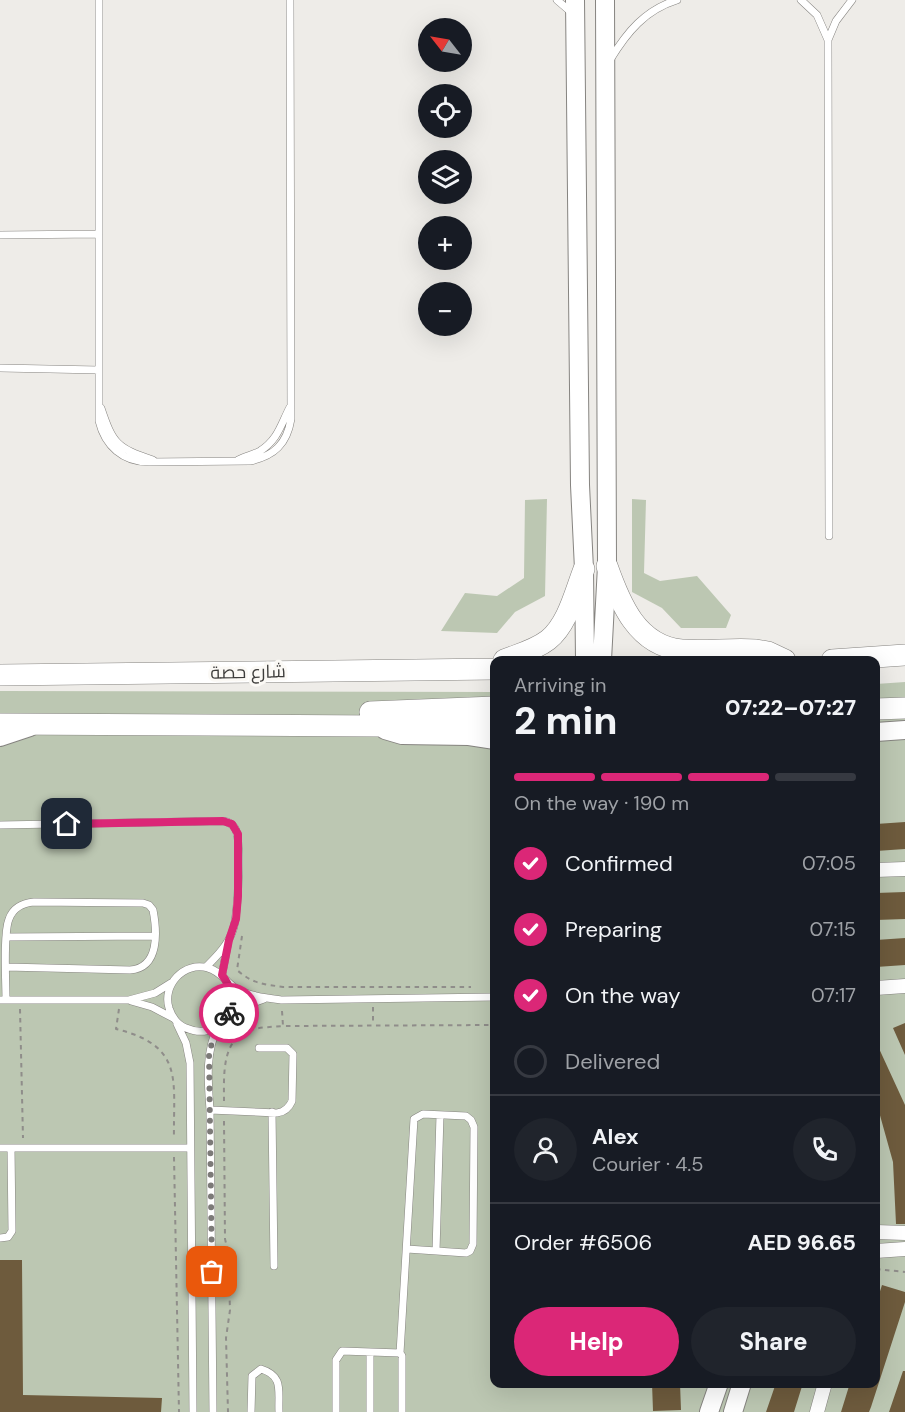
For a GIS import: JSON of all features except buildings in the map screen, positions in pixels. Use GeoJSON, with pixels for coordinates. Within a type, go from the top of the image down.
{"type":"FeatureCollection","features":[{"type":"Feature","properties":{"kind":"main road"},"geometry":{"type":"LineString","coordinates":[[607,566],[618,599],[627,614],[651,639],[682,650],[756,650],[776,656]]}},
{"type":"Feature","properties":{"kind":"main road"},"geometry":{"type":"LineString","coordinates":[[514,656],[540,645],[555,632],[565,618],[584,569]]}},
{"type":"Feature","properties":{"kind":"main road"},"geometry":{"type":"LineString","coordinates":[[880,657],[905,655]]}},
{"type":"Feature","properties":{"kind":"main road","name":"شارع حصة"},"geometry":{"type":"LineString","coordinates":[[0,675],[490,668]]}},
{"type":"Feature","properties":{"kind":"main road"},"geometry":{"type":"LineString","coordinates":[[299,725],[362,713],[490,707]]}},
{"type":"Feature","properties":{"kind":"main road"},"geometry":{"type":"LineString","coordinates":[[880,709],[905,708]]}},
{"type":"Feature","properties":{"kind":"main road"},"geometry":{"type":"LineString","coordinates":[[0,724],[378,726],[490,723]]}},
{"type":"Feature","properties":{"kind":"street"},"geometry":{"type":"LineString","coordinates":[[602,656],[607,566],[605,0]]}},
{"type":"Feature","properties":{"kind":"street"},"geometry":{"type":"LineString","coordinates":[[575,8],[580,485],[585,656]]}},
{"type":"Feature","properties":{"kind":"street"},"geometry":{"type":"LineString","coordinates":[[0,737],[40,724]]}},
{"type":"Feature","properties":{"kind":"street"},"geometry":{"type":"LineString","coordinates":[[378,726],[402,735],[469,736],[490,739]]}},
{"type":"Feature","properties":{"kind":"street"},"geometry":{"type":"LineString","coordinates":[[880,732],[905,730]]}},
{"type":"Feature","properties":{"kind":"street"},"geometry":{"type":"LineString","coordinates":[[880,870],[905,869]]}},
{"type":"Feature","properties":{"kind":"street"},"geometry":{"type":"LineString","coordinates":[[880,988],[905,986]]}},
{"type":"Feature","properties":{"kind":"street"},"geometry":{"type":"LineString","coordinates":[[880,1232],[898,1232],[890,1250]]}},
{"type":"Feature","properties":{"kind":"street"},"geometry":{"type":"LineString","coordinates":[[880,1251],[905,1249]]}},
{"type":"Feature","properties":{"kind":"street"},"geometry":{"type":"LineString","coordinates":[[709,1412],[717,1388]]}},
{"type":"Feature","properties":{"kind":"street"},"geometry":{"type":"LineString","coordinates":[[733,1412],[740,1388]]}},
{"type":"Feature","properties":{"kind":"street"},"geometry":{"type":"LineString","coordinates":[[817,1412],[824,1388]]}},
{"type":"Feature","properties":{"kind":"lane"},"geometry":{"type":"LineString","coordinates":[[99,0],[99,403],[108,431],[119,445],[131,453],[157,461],[236,461],[261,450],[272,441],[280,430],[291,404],[290,0]]}},
{"type":"Feature","properties":{"kind":"lane"},"geometry":{"type":"LineString","coordinates":[[557,0],[575,8]]}},
{"type":"Feature","properties":{"kind":"lane"},"geometry":{"type":"LineString","coordinates":[[605,67],[634,25],[652,11],[677,0]]}},
{"type":"Feature","properties":{"kind":"lane"},"geometry":{"type":"LineString","coordinates":[[801,0],[817,15],[828,40]]}},
{"type":"Feature","properties":{"kind":"lane"},"geometry":{"type":"LineString","coordinates":[[829,536],[828,40],[836,21],[852,0]]}},
{"type":"Feature","properties":{"kind":"lane"},"geometry":{"type":"LineString","coordinates":[[0,235],[99,234]]}},
{"type":"Feature","properties":{"kind":"lane"},"geometry":{"type":"LineString","coordinates":[[0,368],[99,370]]}},
{"type":"Feature","properties":{"kind":"lane"},"geometry":{"type":"LineString","coordinates":[[0,825],[228,822],[238,834],[238,896],[224,978],[232,997],[231,1005],[209,1053],[213,1412]]}},
{"type":"Feature","properties":{"kind":"lane"},"geometry":{"type":"LineString","coordinates":[[6,967],[136,970],[144,967],[151,960],[155,949],[154,913],[146,903],[34,902],[22,905],[12,913],[7,925],[3,1000],[129,1000],[147,996],[171,983],[186,969],[206,967],[242,991],[267,999],[490,998]]}},
{"type":"Feature","properties":{"kind":"lane"},"geometry":{"type":"LineString","coordinates":[[7,937],[154,936]]}},
{"type":"Feature","properties":{"kind":"lane"},"geometry":{"type":"LineString","coordinates":[[206,967],[229,940]]}},
{"type":"Feature","properties":{"kind":"lane"},"geometry":{"type":"LineString","coordinates":[[171,983],[167,998],[168,1005],[183,1034],[190,1063],[193,1412]]}},
{"type":"Feature","properties":{"kind":"lane"},"geometry":{"type":"LineString","coordinates":[[129,1000],[152,1007],[182,1026],[197,1031],[212,1029],[242,1007],[267,999]]}},
{"type":"Feature","properties":{"kind":"lane"},"geometry":{"type":"LineString","coordinates":[[210,1110],[272,1112],[284,1111],[291,1104],[293,1054],[287,1048],[259,1048]]}},
{"type":"Feature","properties":{"kind":"lane"},"geometry":{"type":"LineString","coordinates":[[272,1112],[274,1266]]}},
{"type":"Feature","properties":{"kind":"lane"},"geometry":{"type":"LineString","coordinates":[[402,1412],[402,1356],[400,1353],[414,1119],[423,1114],[466,1116],[474,1127],[473,1244],[470,1251],[466,1253],[407,1249]]}},
{"type":"Feature","properties":{"kind":"lane"},"geometry":{"type":"LineString","coordinates":[[436,1251],[440,1115]]}},
{"type":"Feature","properties":{"kind":"lane"},"geometry":{"type":"LineString","coordinates":[[0,1148],[190,1148]]}},
{"type":"Feature","properties":{"kind":"lane"},"geometry":{"type":"LineString","coordinates":[[0,1238],[8,1237],[12,1231],[11,1148]]}},
{"type":"Feature","properties":{"kind":"lane"},"geometry":{"type":"LineString","coordinates":[[336,1412],[336,1360],[342,1351],[400,1353]]}},
{"type":"Feature","properties":{"kind":"lane"},"geometry":{"type":"LineString","coordinates":[[370,1352],[370,1412]]}},
{"type":"Feature","properties":{"kind":"lane"},"geometry":{"type":"LineString","coordinates":[[251,1412],[252,1376],[261,1369],[272,1372],[278,1380],[279,1412]]}},
{"type":"Feature","properties":{"kind":"path"},"geometry":{"type":"LineString","coordinates":[[233,930],[243,933],[237,970],[248,980],[283,987],[472,987]]}},
{"type":"Feature","properties":{"kind":"path"},"geometry":{"type":"LineString","coordinates":[[283,987],[283,1026]]}},
{"type":"Feature","properties":{"kind":"path"},"geometry":{"type":"LineString","coordinates":[[19,1000],[22,1135],[26,1143],[33,1148]]}},
{"type":"Feature","properties":{"kind":"path"},"geometry":{"type":"LineString","coordinates":[[120,1000],[116,1029],[131,1032],[153,1042],[172,1069],[178,1412]]}},
{"type":"Feature","properties":{"kind":"path"},"geometry":{"type":"LineString","coordinates":[[228,1412],[226,1338],[230,1310],[228,1251],[225,1239],[224,1065],[228,1049],[240,1035],[252,1029],[283,1026],[490,1025]]}},
{"type":"Feature","properties":{"kind":"path"},"geometry":{"type":"LineString","coordinates":[[880,1269],[905,1272]]}},
{"type":"Feature","properties":{"kind":"green space"},"geometry":{"type":"Polygon","coordinates":[[[547,499],[545,596],[515,612],[497,633],[441,631],[465,593],[497,596],[524,578],[525,500],[547,499]]]}},
{"type":"Feature","properties":{"kind":"green space"},"geometry":{"type":"Polygon","coordinates":[[[632,499],[646,500],[644,573],[660,581],[697,576],[731,615],[726,628],[681,628],[662,608],[632,592],[632,499]]]}},
{"type":"Feature","properties":{"kind":"green space"},"geometry":{"type":"Polygon","coordinates":[[[905,682],[905,1412],[0,1412],[0,691],[490,692],[490,1388],[880,1388],[880,684],[905,682]]]}},
{"type":"Feature","properties":{"kind":"way so far"},"geometry":{"type":"LineString","coordinates":[[212,1272],[209,1053],[215,1033],[229,1013]]}},
{"type":"Feature","properties":{"kind":"route"},"geometry":{"type":"LineString","coordinates":[[67,824],[223,821],[232,824],[238,834],[238,908],[222,975],[227,981],[232,997],[229,1013]]}}]}
